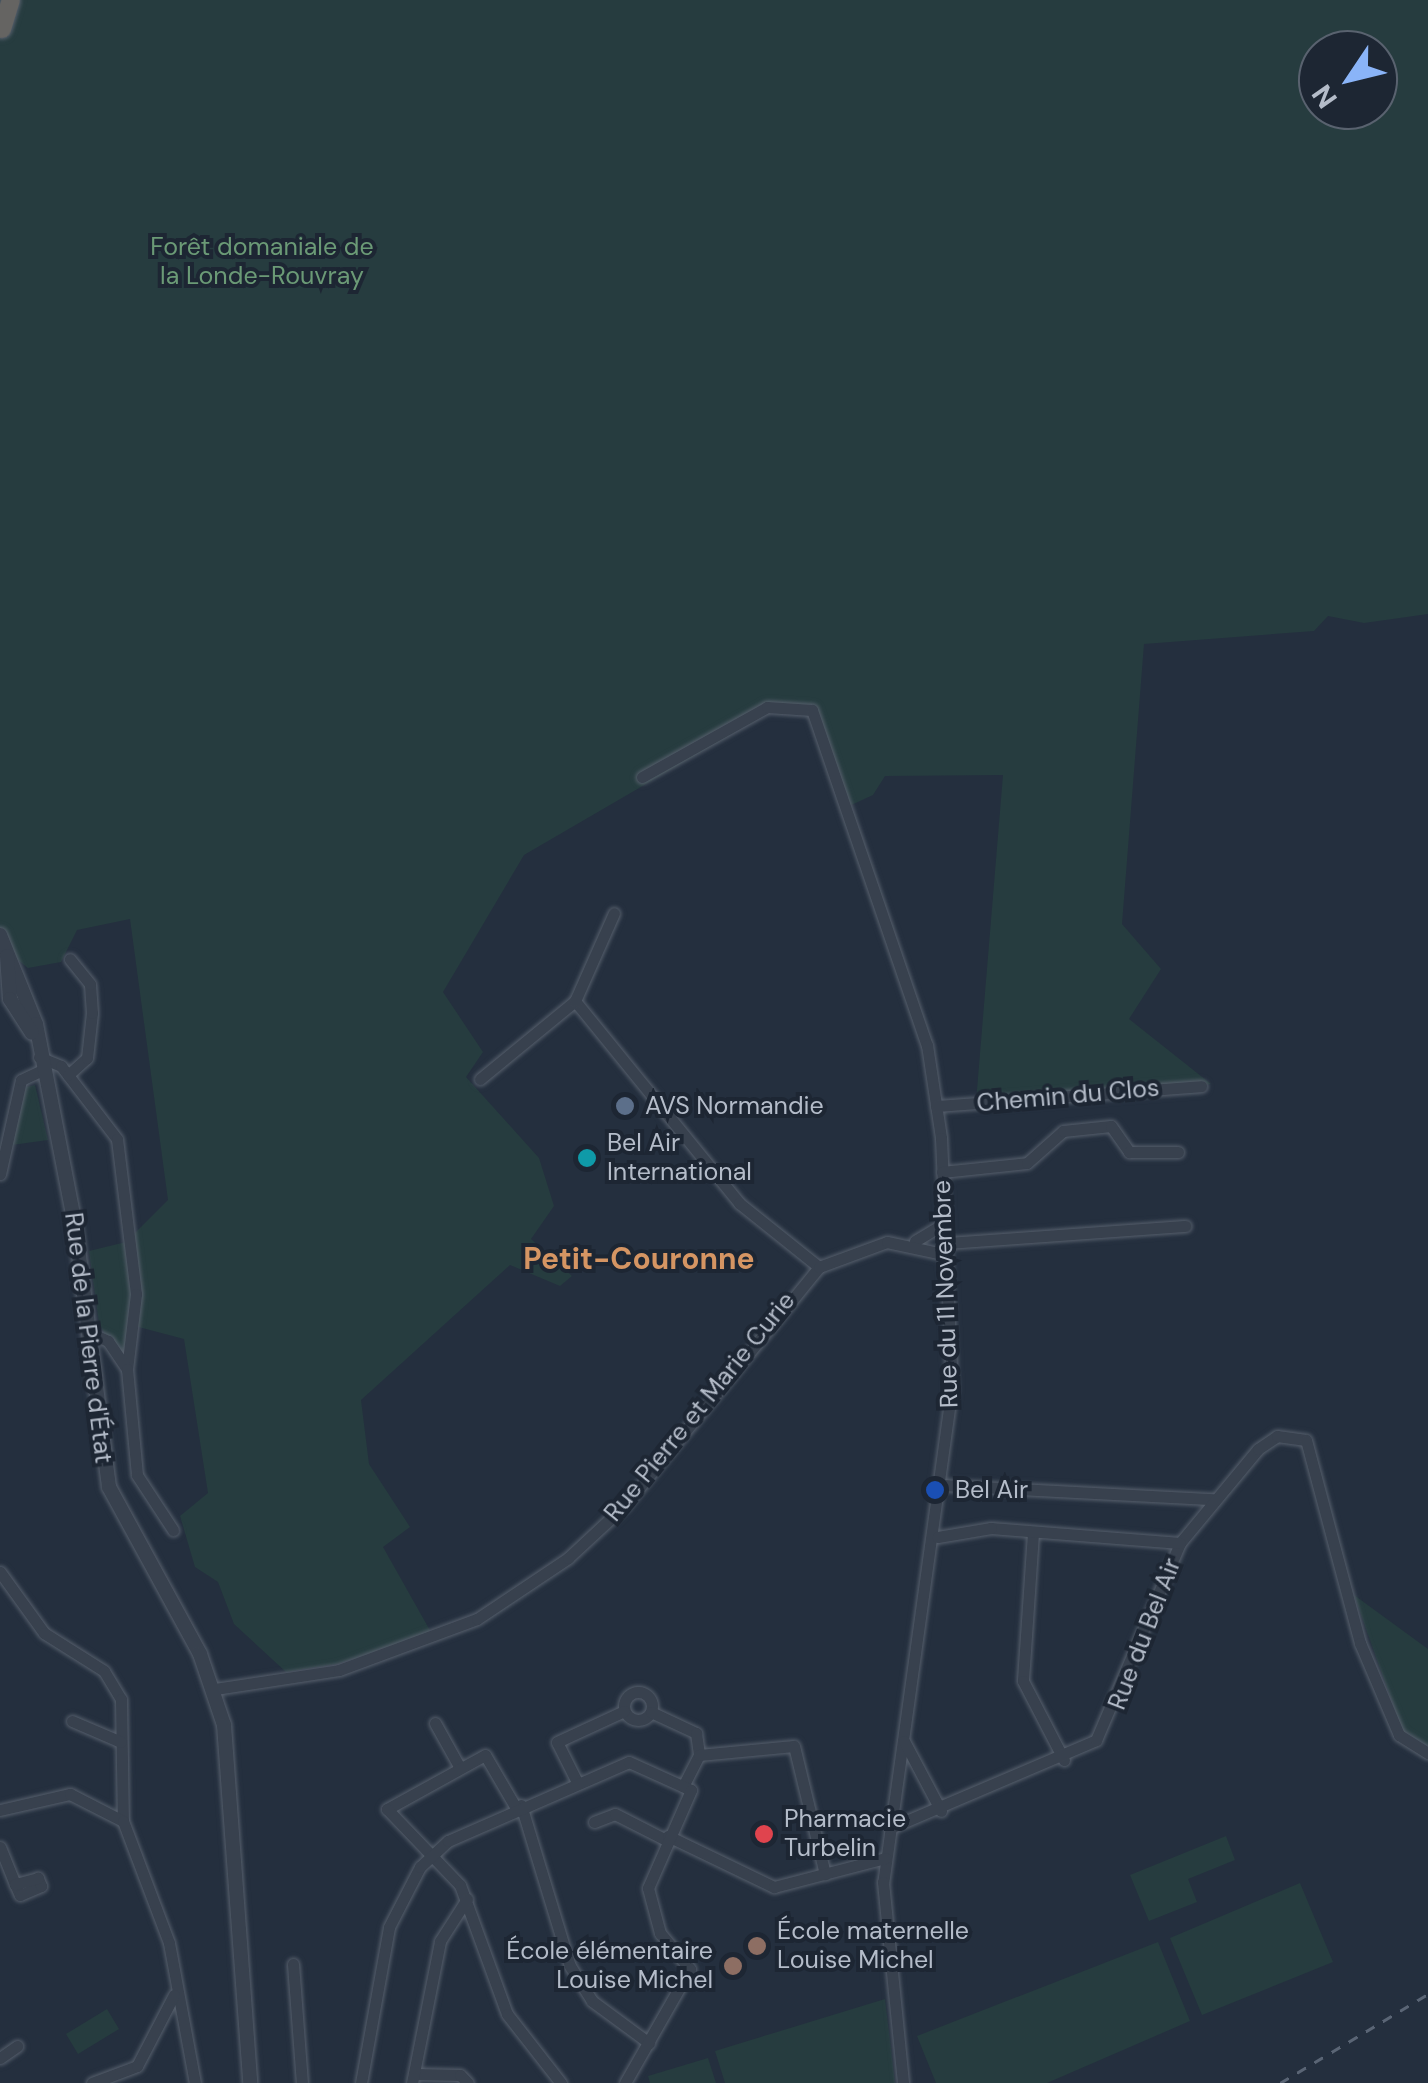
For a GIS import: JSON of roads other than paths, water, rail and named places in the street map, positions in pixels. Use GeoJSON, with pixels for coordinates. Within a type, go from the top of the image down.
{"type":"FeatureCollection","features":[{"type":"Feature","properties":{"kind":"highway"},"geometry":{"type":"LineString","coordinates":[[1,33],[8,0]]}},
{"type":"Feature","properties":{"kind":"street","name":"Rue du 11 Novembre"},"geometry":{"type":"LineString","coordinates":[[642,777],[767,707],[812,710],[927,1045],[942,1172],[952,1388],[938,1537],[885,1858],[902,2083]]}},
{"type":"Feature","properties":{"kind":"street"},"geometry":{"type":"LineString","coordinates":[[480,1079],[576,1001],[614,913]]}},
{"type":"Feature","properties":{"kind":"street"},"geometry":{"type":"LineString","coordinates":[[0,935],[7,951],[10,999],[39,1056],[68,1075],[117,1139],[136,1294],[127,1369],[137,1475],[173,1530]]}},
{"type":"Feature","properties":{"kind":"street"},"geometry":{"type":"LineString","coordinates":[[68,1075],[87,1058],[92,1013],[90,984],[70,959]]}},
{"type":"Feature","properties":{"kind":"street"},"geometry":{"type":"LineString","coordinates":[[576,1001],[739,1203],[818,1267],[915,1241],[945,1222]]}},
{"type":"Feature","properties":{"kind":"street"},"geometry":{"type":"LineString","coordinates":[[0,1174],[22,1080],[39,1056]]}},
{"type":"Feature","properties":{"kind":"street","name":"Rue de la Pierre d'État"},"geometry":{"type":"LineString","coordinates":[[39,1056],[88,1332],[109,1487],[215,1688],[250,2083]]}},
{"type":"Feature","properties":{"kind":"street","name":"Chemin du Clos"},"geometry":{"type":"LineString","coordinates":[[936,1106],[1201,1086]]}},
{"type":"Feature","properties":{"kind":"street"},"geometry":{"type":"LineString","coordinates":[[942,1172],[1027,1163],[1063,1131],[1111,1126],[1128,1152],[1178,1152]]}},
{"type":"Feature","properties":{"kind":"street"},"geometry":{"type":"LineString","coordinates":[[915,1241],[947,1249],[1185,1226]]}},
{"type":"Feature","properties":{"kind":"street","name":"Rue Pierre et Marie Curie"},"geometry":{"type":"LineString","coordinates":[[215,1688],[389,1656],[531,1584],[626,1505],[818,1267]]}},
{"type":"Feature","properties":{"kind":"street"},"geometry":{"type":"LineString","coordinates":[[88,1332],[108,1341],[127,1369]]}},
{"type":"Feature","properties":{"kind":"street"},"geometry":{"type":"LineString","coordinates":[[1180,1543],[1213,1499],[1277,1436],[1315,1448],[1360,1642],[1398,1735],[1428,1753]]}},
{"type":"Feature","properties":{"kind":"street"},"geometry":{"type":"LineString","coordinates":[[943,1484],[1213,1499]]}},
{"type":"Feature","properties":{"kind":"street"},"geometry":{"type":"LineString","coordinates":[[1034,1533],[1023,1681],[1064,1760]]}},
{"type":"Feature","properties":{"kind":"street","name":"Rue du Bel Air"},"geometry":{"type":"LineString","coordinates":[[890,1828],[1064,1760],[1112,1719],[1180,1543],[1034,1533],[938,1537]]}},
{"type":"Feature","properties":{"kind":"street"},"geometry":{"type":"LineString","coordinates":[[0,1572],[44,1633],[104,1671],[122,1699],[123,1821],[169,1943],[174,1995],[196,2083]]}},
{"type":"Feature","properties":{"kind":"street"},"geometry":{"type":"LineString","coordinates":[[576,1780],[557,1742],[624,1711],[638,1692],[651,1712],[696,1733],[700,1754],[683,1786]]}},
{"type":"Feature","properties":{"kind":"street"},"geometry":{"type":"LineString","coordinates":[[624,1711],[635,1720],[651,1712]]}},
{"type":"Feature","properties":{"kind":"street"},"geometry":{"type":"LineString","coordinates":[[72,1721],[121,1742]]}},
{"type":"Feature","properties":{"kind":"street"},"geometry":{"type":"LineString","coordinates":[[435,1723],[460,1768]]}},
{"type":"Feature","properties":{"kind":"street"},"geometry":{"type":"LineString","coordinates":[[904,1741],[941,1811]]}},
{"type":"Feature","properties":{"kind":"street"},"geometry":{"type":"LineString","coordinates":[[700,1754],[794,1746],[824,1874]]}},
{"type":"Feature","properties":{"kind":"street"},"geometry":{"type":"LineString","coordinates":[[561,2083],[507,2014],[466,1899],[387,1809],[485,1755],[519,1806],[570,1966],[592,2001],[649,2043]]}},
{"type":"Feature","properties":{"kind":"street"},"geometry":{"type":"LineString","coordinates":[[361,2083],[388,1926],[431,1855],[519,1806],[629,1762],[691,1790],[648,1888],[660,1933],[690,1969],[625,2083]]}},
{"type":"Feature","properties":{"kind":"street"},"geometry":{"type":"LineString","coordinates":[[0,1810],[70,1794],[123,1821]]}},
{"type":"Feature","properties":{"kind":"street"},"geometry":{"type":"LineString","coordinates":[[594,1822],[616,1814],[758,1884],[824,1874],[885,1858]]}},
{"type":"Feature","properties":{"kind":"street"},"geometry":{"type":"LineString","coordinates":[[0,1847],[15,1884]]}},
{"type":"Feature","properties":{"kind":"street"},"geometry":{"type":"LineString","coordinates":[[466,1899],[440,1941],[413,2079],[460,2074],[468,2083]]}},
{"type":"Feature","properties":{"kind":"street"},"geometry":{"type":"LineString","coordinates":[[293,1964],[302,2083]]}},
{"type":"Feature","properties":{"kind":"street"},"geometry":{"type":"LineString","coordinates":[[92,2083],[137,2066],[174,1995]]}},
{"type":"Feature","properties":{"kind":"street"},"geometry":{"type":"LineString","coordinates":[[0,2058],[16,2046]]}},
{"type":"Feature","properties":{"kind":"railway"},"geometry":{"type":"LineString","coordinates":[[1280,2083],[1428,1994]]}},
{"type":"Feature","properties":{"kind":"place","name":"AVS Normandie"},"geometry":{"type":"Point","coordinates":[625,1106]}},
{"type":"Feature","properties":{"kind":"place","name":"Bel Air International"},"geometry":{"type":"Point","coordinates":[587,1158]}},
{"type":"Feature","properties":{"kind":"place","name":"Bel Air"},"geometry":{"type":"Point","coordinates":[935,1490]}},
{"type":"Feature","properties":{"kind":"place","name":"Pharmacie Turbelin"},"geometry":{"type":"Point","coordinates":[764,1834]}},
{"type":"Feature","properties":{"kind":"place","name":"École maternelle Louise Michel"},"geometry":{"type":"Point","coordinates":[757,1946]}},
{"type":"Feature","properties":{"kind":"place","name":"École élémentaire Louise Michel"},"geometry":{"type":"Point","coordinates":[733,1966]}},
{"type":"Feature","properties":{"kind":"district","name":"Petit-Couronne"},"geometry":{"type":"Point","coordinates":[639,1259]}},
{"type":"Feature","properties":{"kind":"park label","name":"Forêt domaniale de la Londe-Rouvray"},"geometry":{"type":"Point","coordinates":[262,262]}}]}
